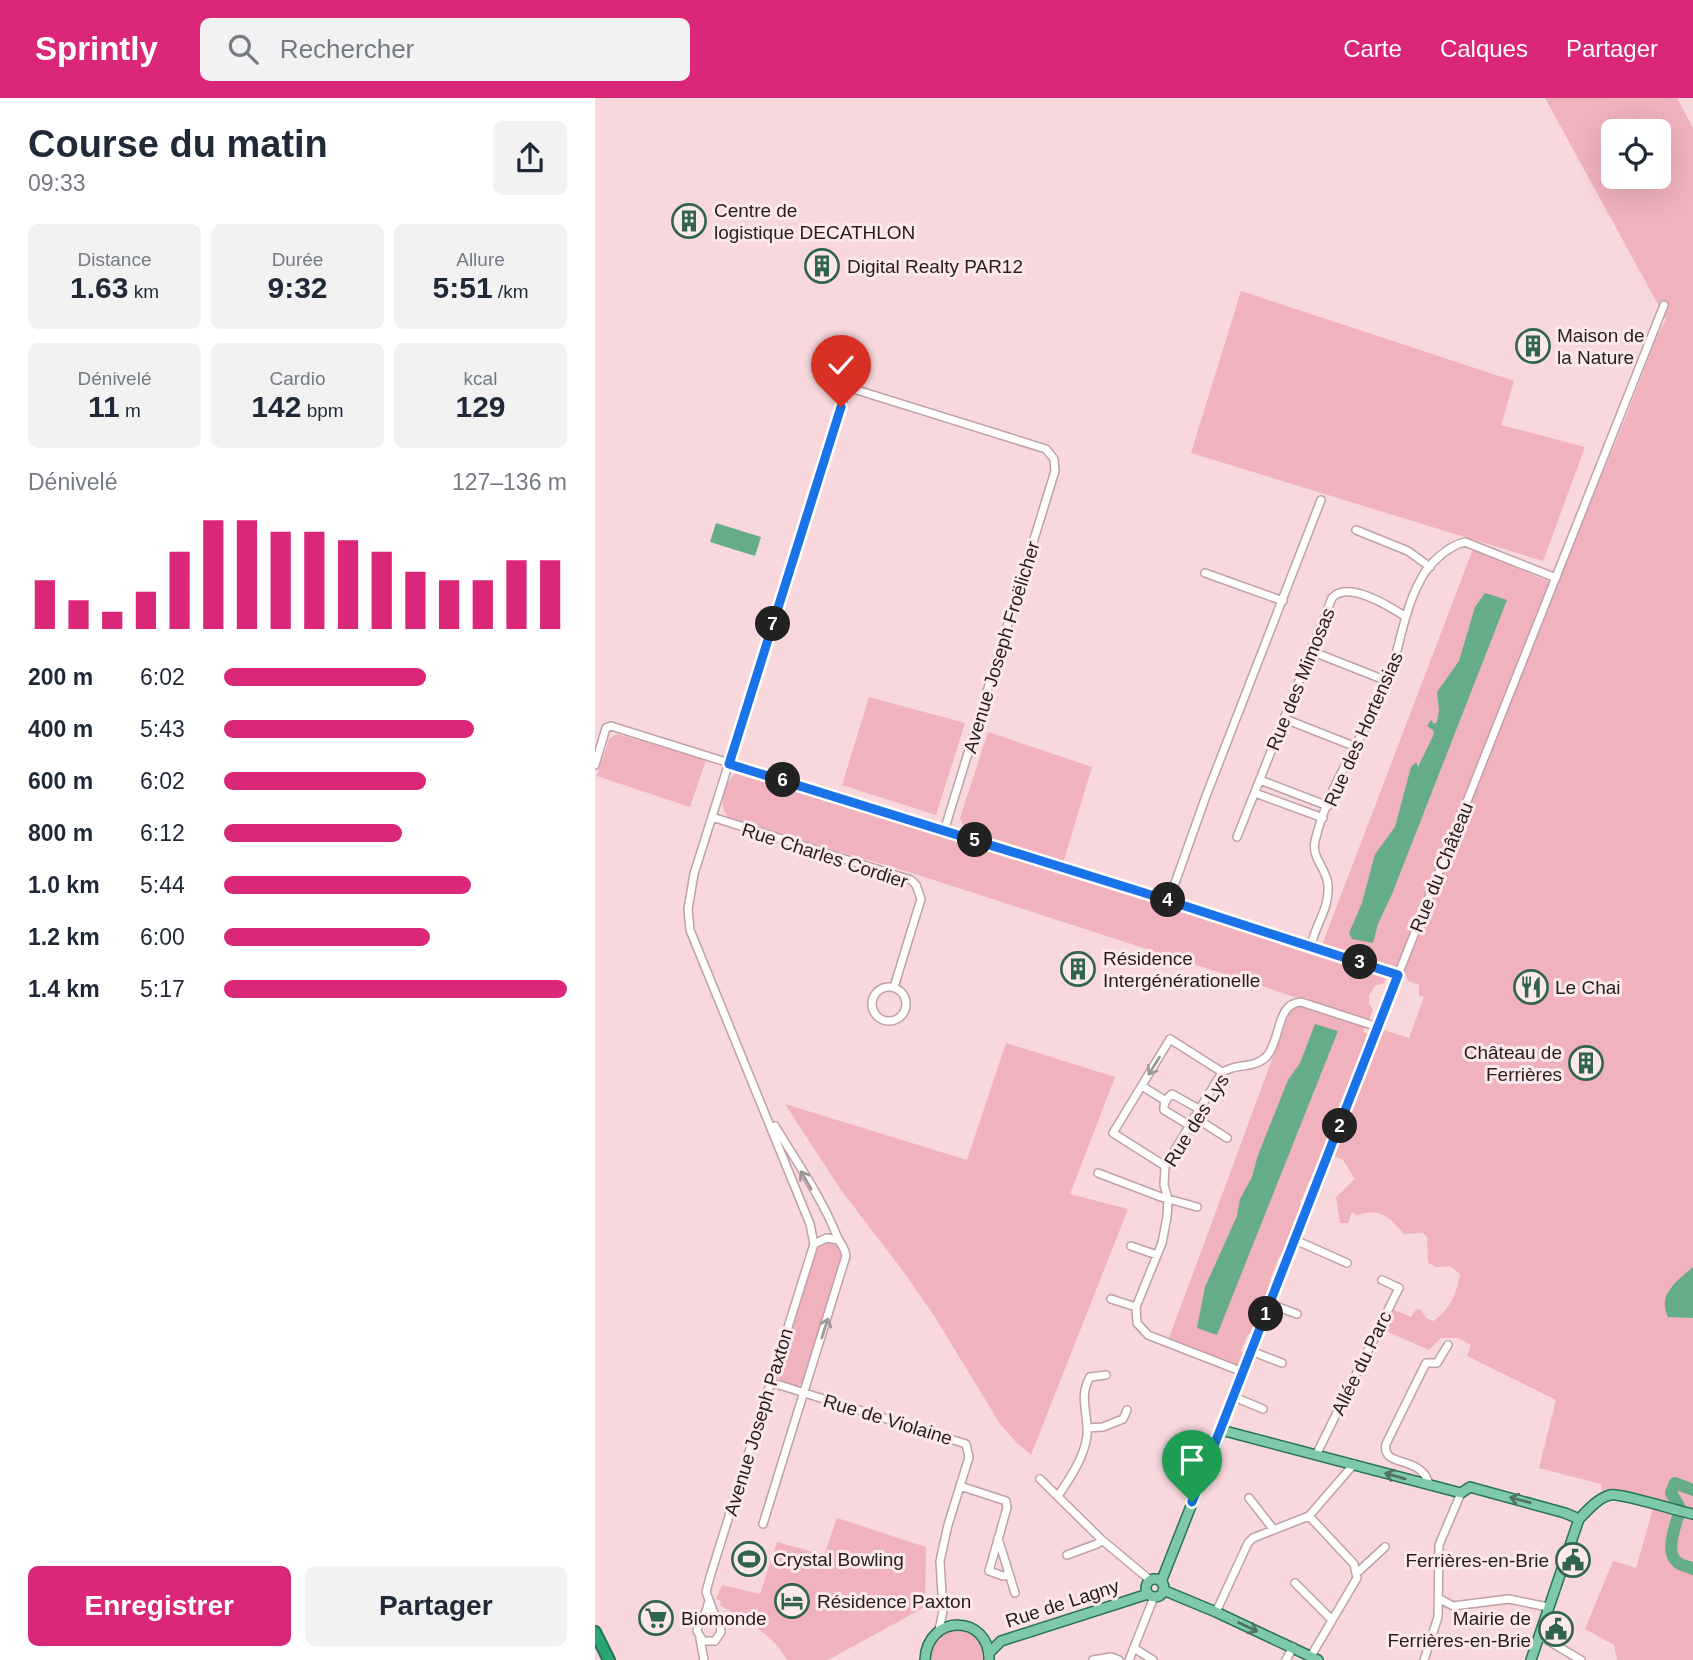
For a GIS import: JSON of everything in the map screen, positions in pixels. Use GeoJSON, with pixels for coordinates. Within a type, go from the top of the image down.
{"type":"FeatureCollection","features":[{"type":"Feature","properties":{"kind":"highway"},"geometry":{"type":"LineString","coordinates":[[595,1632],[609,1660]]}},
{"type":"Feature","properties":{"kind":"main road"},"geometry":{"type":"LineString","coordinates":[[1315,1658],[1162,1586],[1156,1579],[1150,1580],[1146,1588],[1151,1595],[1160,1595],[1162,1586],[1221,1430],[1461,1493],[1470,1487],[1579,1518]]}},
{"type":"Feature","properties":{"kind":"main road"},"geometry":{"type":"LineString","coordinates":[[1531,1660],[1579,1518],[1599,1501],[1613,1495],[1693,1514]]}},
{"type":"Feature","properties":{"kind":"main road","name":"Rue de Lagny"},"geometry":{"type":"LineString","coordinates":[[956,1625],[971,1628],[983,1637],[1001,1641],[1151,1595]]}},
{"type":"Feature","properties":{"kind":"main road"},"geometry":{"type":"LineString","coordinates":[[919,1660],[925,1656],[928,1643],[939,1630],[956,1625]]}},
{"type":"Feature","properties":{"kind":"main road"},"geometry":{"type":"LineString","coordinates":[[983,1637],[989,1656]]}},
{"type":"Feature","properties":{"kind":"main road","name":"Rue de Lagny"},"geometry":{"type":"LineString","coordinates":[[989,1656],[1001,1641]]}},
{"type":"Feature","properties":{"kind":"street","name":"Rue du Château"},"geometry":{"type":"LineString","coordinates":[[1221,1430],[1664,305]]}},
{"type":"Feature","properties":{"kind":"street","name":"Avenue Joseph Paxton"},"geometry":{"type":"LineString","coordinates":[[703,1620],[707,1612],[706,1592],[710,1577],[814,1244],[810,1224],[765,1110],[699,958],[690,930],[688,909],[691,884],[847,387]]}},
{"type":"Feature","properties":{"kind":"street","name":"Avenue Joseph Froëlicher"},"geometry":{"type":"LineString","coordinates":[[847,387],[1046,449],[1055,465],[1053,479],[944,831]]}},
{"type":"Feature","properties":{"kind":"street"},"geometry":{"type":"LineString","coordinates":[[1169,901],[1206,796],[1321,500]]}},
{"type":"Feature","properties":{"kind":"street"},"geometry":{"type":"LineString","coordinates":[[1356,530],[1408,551],[1430,567]]}},
{"type":"Feature","properties":{"kind":"street","name":"Rue des Hortensias"},"geometry":{"type":"LineString","coordinates":[[1311,946],[1329,894],[1328,882],[1315,852],[1314,842],[1341,772],[1356,747],[1387,681],[1412,597],[1422,576],[1450,548],[1465,542],[1556,578]]}},
{"type":"Feature","properties":{"kind":"street"},"geometry":{"type":"LineString","coordinates":[[1205,573],[1283,601]]}},
{"type":"Feature","properties":{"kind":"street","name":"Rue des Mimosas"},"geometry":{"type":"LineString","coordinates":[[1237,836],[1332,597],[1340,591],[1367,596],[1406,617]]}},
{"type":"Feature","properties":{"kind":"street"},"geometry":{"type":"LineString","coordinates":[[1311,651],[1387,681]]}},
{"type":"Feature","properties":{"kind":"street"},"geometry":{"type":"LineString","coordinates":[[1285,719],[1356,747]]}},
{"type":"Feature","properties":{"kind":"street"},"geometry":{"type":"LineString","coordinates":[[595,765],[606,728],[611,726],[1398,975]]}},
{"type":"Feature","properties":{"kind":"street"},"geometry":{"type":"LineString","coordinates":[[1260,779],[1328,806]]}},
{"type":"Feature","properties":{"kind":"street"},"geometry":{"type":"LineString","coordinates":[[1255,793],[1323,818]]}},
{"type":"Feature","properties":{"kind":"street","name":"Rue Charles Cordier"},"geometry":{"type":"LineString","coordinates":[[712,817],[911,880],[921,899],[894,987]]}},
{"type":"Feature","properties":{"kind":"street","name":"Rue Charles Cordier"},"geometry":{"type":"LineString","coordinates":[[894,987],[899,989],[906,999],[905,1010],[898,1018],[884,1020],[875,1013],[874,996],[883,988],[894,987]]}},
{"type":"Feature","properties":{"kind":"street","name":"Rue des Lys"},"geometry":{"type":"LineString","coordinates":[[1136,1307],[1157,1255],[1167,1217],[1165,1166],[1222,1072],[1232,1067],[1250,1065],[1266,1057],[1277,1039],[1280,1011],[1293,1003],[1301,1002],[1378,1027]]}},
{"type":"Feature","properties":{"kind":"street"},"geometry":{"type":"LineString","coordinates":[[1165,1166],[1113,1133],[1170,1039],[1222,1072]]}},
{"type":"Feature","properties":{"kind":"street"},"geometry":{"type":"LineString","coordinates":[[1142,1086],[1166,1101]]}},
{"type":"Feature","properties":{"kind":"street"},"geometry":{"type":"LineString","coordinates":[[1189,1125],[1164,1110],[1166,1101],[1173,1094],[1199,1109]]}},
{"type":"Feature","properties":{"kind":"street","name":"Avenue Joseph Paxton"},"geometry":{"type":"LineString","coordinates":[[763,1524],[845,1263],[845,1249],[765,1110]]}},
{"type":"Feature","properties":{"kind":"street"},"geometry":{"type":"LineString","coordinates":[[1194,1117],[1227,1138]]}},
{"type":"Feature","properties":{"kind":"street"},"geometry":{"type":"LineString","coordinates":[[1098,1173],[1197,1207]]}},
{"type":"Feature","properties":{"kind":"street"},"geometry":{"type":"LineString","coordinates":[[814,1244],[827,1238],[838,1240]]}},
{"type":"Feature","properties":{"kind":"street"},"geometry":{"type":"LineString","coordinates":[[1295,1240],[1346,1263]]}},
{"type":"Feature","properties":{"kind":"street"},"geometry":{"type":"LineString","coordinates":[[1132,1246],[1157,1255]]}},
{"type":"Feature","properties":{"kind":"street","name":"Allée du Parc"},"geometry":{"type":"LineString","coordinates":[[1316,1455],[1399,1288],[1382,1280]]}},
{"type":"Feature","properties":{"kind":"street"},"geometry":{"type":"LineString","coordinates":[[1111,1299],[1136,1307],[1137,1323],[1148,1335],[1243,1372]]}},
{"type":"Feature","properties":{"kind":"street"},"geometry":{"type":"LineString","coordinates":[[1271,1304],[1297,1314]]}},
{"type":"Feature","properties":{"kind":"street"},"geometry":{"type":"LineString","coordinates":[[1429,1485],[1427,1475],[1419,1467],[1392,1459],[1384,1451],[1385,1444],[1426,1363],[1437,1363],[1448,1345]]}},
{"type":"Feature","properties":{"kind":"street"},"geometry":{"type":"LineString","coordinates":[[1251,1350],[1282,1363]]}},
{"type":"Feature","properties":{"kind":"street"},"geometry":{"type":"LineString","coordinates":[[1058,1496],[1080,1458],[1087,1438],[1083,1401],[1085,1386],[1090,1377],[1105,1375]]}},
{"type":"Feature","properties":{"kind":"street","name":"Rue de Violaine"},"geometry":{"type":"LineString","coordinates":[[770,1382],[963,1441],[969,1448],[969,1457],[960,1486]]}},
{"type":"Feature","properties":{"kind":"street"},"geometry":{"type":"LineString","coordinates":[[1234,1397],[1263,1409]]}},
{"type":"Feature","properties":{"kind":"street"},"geometry":{"type":"LineString","coordinates":[[1087,1428],[1103,1427],[1123,1419],[1127,1410]]}},
{"type":"Feature","properties":{"kind":"street"},"geometry":{"type":"LineString","coordinates":[[1216,1612],[1248,1543],[1254,1538],[1309,1516],[1354,1464]]}},
{"type":"Feature","properties":{"kind":"street"},"geometry":{"type":"LineString","coordinates":[[1040,1479],[1102,1540],[1150,1580]]}},
{"type":"Feature","properties":{"kind":"street"},"geometry":{"type":"LineString","coordinates":[[939,1630],[943,1611],[941,1554],[960,1486],[1006,1501],[1007,1508],[989,1571],[1008,1575]]}},
{"type":"Feature","properties":{"kind":"street"},"geometry":{"type":"LineString","coordinates":[[1425,1660],[1438,1617],[1439,1545],[1461,1493]]}},
{"type":"Feature","properties":{"kind":"street"},"geometry":{"type":"LineString","coordinates":[[1249,1498],[1275,1530]]}},
{"type":"Feature","properties":{"kind":"street"},"geometry":{"type":"LineString","coordinates":[[1309,1516],[1354,1564],[1357,1572],[1357,1578],[1332,1620],[1315,1658]]}},
{"type":"Feature","properties":{"kind":"street"},"geometry":{"type":"LineString","coordinates":[[998,1538],[1015,1593]]}},
{"type":"Feature","properties":{"kind":"street"},"geometry":{"type":"LineString","coordinates":[[1067,1555],[1102,1540]]}},
{"type":"Feature","properties":{"kind":"street"},"geometry":{"type":"LineString","coordinates":[[1357,1572],[1385,1547]]}},
{"type":"Feature","properties":{"kind":"street"},"geometry":{"type":"LineString","coordinates":[[1295,1583],[1332,1620]]}},
{"type":"Feature","properties":{"kind":"street"},"geometry":{"type":"LineString","coordinates":[[1129,1660],[1147,1614],[1151,1595]]}},
{"type":"Feature","properties":{"kind":"street","name":"Rue de Lagny"},"geometry":{"type":"LineString","coordinates":[[1133,1599],[1141,1602],[1147,1614]]}},
{"type":"Feature","properties":{"kind":"street"},"geometry":{"type":"LineString","coordinates":[[1440,1599],[1453,1606],[1509,1600],[1548,1607]]}},
{"type":"Feature","properties":{"kind":"street"},"geometry":{"type":"LineString","coordinates":[[704,1658],[722,1632],[708,1601]]}},
{"type":"Feature","properties":{"kind":"street"},"geometry":{"type":"LineString","coordinates":[[943,1611],[956,1625]]}},
{"type":"Feature","properties":{"kind":"street"},"geometry":{"type":"LineString","coordinates":[[704,1658],[697,1627],[703,1620],[712,1618],[717,1621]]}},
{"type":"Feature","properties":{"kind":"street"},"geometry":{"type":"LineString","coordinates":[[1540,1636],[1581,1660]]}},
{"type":"Feature","properties":{"kind":"street"},"geometry":{"type":"LineString","coordinates":[[700,1638],[707,1642],[715,1641]]}},
{"type":"Feature","properties":{"kind":"street"},"geometry":{"type":"LineString","coordinates":[[1286,1660],[1293,1647]]}},
{"type":"Feature","properties":{"kind":"street"},"geometry":{"type":"LineString","coordinates":[[1134,1648],[1153,1660]]}},
{"type":"Feature","properties":{"kind":"street"},"geometry":{"type":"LineString","coordinates":[[1093,1660],[1111,1657],[1119,1660]]}},
{"type":"Feature","properties":{"kind":"shaded area"},"geometry":{"type":"Polygon","coordinates":[[[1545,98],[1677,98],[1693,128],[1693,1267],[1667,1293],[1685,1317],[1693,1318],[1693,1660],[1617,1660],[1614,1645],[1585,1629],[1613,1561],[1636,1568],[1653,1509],[1614,1497],[1602,1490],[1601,1484],[1539,1468],[1556,1400],[1467,1356],[1471,1345],[1458,1338],[1441,1338],[1429,1350],[1381,1329],[1391,1308],[1411,1317],[1416,1309],[1433,1321],[1439,1317],[1451,1301],[1460,1274],[1450,1266],[1436,1267],[1428,1263],[1427,1237],[1423,1233],[1404,1234],[1383,1215],[1372,1212],[1357,1216],[1352,1212],[1348,1223],[1340,1223],[1336,1197],[1355,1179],[1343,1160],[1336,1157],[1333,1151],[1381,1029],[1409,1038],[1424,997],[1419,996],[1419,985],[1408,981],[1406,975],[1396,969],[1322,945],[1473,549],[1559,586],[1558,581],[1666,319],[1545,98]]]}},
{"type":"Feature","properties":{"kind":"shaded area"},"geometry":{"type":"Polygon","coordinates":[[[1241,291],[1514,381],[1501,425],[1585,447],[1543,561],[1191,453],[1241,291]]]}},
{"type":"Feature","properties":{"kind":"shaded area"},"geometry":{"type":"Polygon","coordinates":[[[716,523],[761,537],[755,556],[710,542],[716,523]]]}},
{"type":"Feature","properties":{"kind":"shaded area"},"geometry":{"type":"Polygon","coordinates":[[[1485,593],[1507,600],[1378,924],[1373,943],[1352,939],[1349,933],[1362,903],[1375,854],[1395,827],[1411,767],[1416,762],[1418,767],[1434,734],[1427,726],[1431,720],[1434,724],[1437,722],[1437,692],[1459,661],[1475,607],[1485,593]]]}},
{"type":"Feature","properties":{"kind":"shaded area"},"geometry":{"type":"Polygon","coordinates":[[[869,697],[965,723],[936,815],[842,785],[869,697]]]}},
{"type":"Feature","properties":{"kind":"shaded area"},"geometry":{"type":"Polygon","coordinates":[[[988,732],[1092,767],[1063,863],[966,833],[960,818],[988,732]]]}},
{"type":"Feature","properties":{"kind":"shaded area"},"geometry":{"type":"Polygon","coordinates":[[[617,734],[706,760],[690,807],[597,776],[609,739],[617,734]]]}},
{"type":"Feature","properties":{"kind":"shaded area"},"geometry":{"type":"Polygon","coordinates":[[[737,772],[748,772],[1320,952],[1320,956],[1342,963],[1343,959],[1387,975],[1383,984],[1376,985],[1369,995],[1369,1004],[1373,1009],[1369,1020],[1308,1001],[1308,998],[1295,997],[912,873],[730,819],[723,808],[723,795],[728,782],[737,772]]]}},
{"type":"Feature","properties":{"kind":"shaded area"},"geometry":{"type":"Polygon","coordinates":[[[1296,1005],[1365,1025],[1363,1032],[1371,1035],[1345,1108],[1339,1106],[1330,1128],[1336,1131],[1315,1183],[1309,1181],[1300,1204],[1306,1207],[1285,1258],[1279,1257],[1270,1280],[1276,1282],[1255,1336],[1248,1334],[1241,1351],[1247,1354],[1239,1366],[1168,1341],[1291,1008],[1296,1005]]]}},
{"type":"Feature","properties":{"kind":"shaded area"},"geometry":{"type":"Polygon","coordinates":[[[1315,1024],[1338,1031],[1217,1335],[1197,1328],[1205,1287],[1237,1216],[1240,1199],[1252,1177],[1288,1080],[1300,1063],[1315,1024]]]}},
{"type":"Feature","properties":{"kind":"shaded area"},"geometry":{"type":"Polygon","coordinates":[[[1006,1043],[1115,1077],[1070,1194],[1128,1209],[1031,1455],[1000,1424],[935,1317],[841,1190],[785,1104],[967,1160],[1006,1043]]]}},
{"type":"Feature","properties":{"kind":"shaded area"},"geometry":{"type":"Polygon","coordinates":[[[826,1241],[837,1246],[843,1256],[803,1382],[797,1387],[780,1382],[777,1374],[814,1252],[826,1241]]]}},
{"type":"Feature","properties":{"kind":"shaded area"},"geometry":{"type":"Polygon","coordinates":[[[1693,1267],[1693,1318],[1668,1317],[1665,1301],[1670,1289],[1693,1267]]]}},
{"type":"Feature","properties":{"kind":"shaded area"},"geometry":{"type":"Polygon","coordinates":[[[837,1518],[926,1547],[925,1607],[828,1660],[787,1660],[766,1635],[720,1605],[721,1601],[716,1599],[722,1585],[760,1594],[777,1542],[824,1555],[837,1518]]]}},
{"type":"Feature","properties":{"kind":"shaded area"},"geometry":{"type":"Polygon","coordinates":[[[961,1629],[978,1640],[983,1649],[984,1660],[929,1660],[932,1646],[938,1637],[961,1629]]]}},
{"type":"Feature","properties":{"kind":"waterway"},"geometry":{"type":"LineString","coordinates":[[1679,1506],[1671,1493],[1675,1483],[1693,1490]]}},
{"type":"Feature","properties":{"kind":"waterway"},"geometry":{"type":"LineString","coordinates":[[1678,1516],[1672,1540],[1673,1558],[1693,1569]]}},
{"type":"Feature","properties":{"kind":"place","name":"Centre de logistique DECATHLON"},"geometry":{"type":"Point","coordinates":[689,221]}},
{"type":"Feature","properties":{"kind":"place","name":"Digital Realty PAR12"},"geometry":{"type":"Point","coordinates":[822,266]}},
{"type":"Feature","properties":{"kind":"place","name":"Maison de la Nature"},"geometry":{"type":"Point","coordinates":[1533,346]}},
{"type":"Feature","properties":{"kind":"place","name":"Résidence Intergénérationelle"},"geometry":{"type":"Point","coordinates":[1078,969]}},
{"type":"Feature","properties":{"kind":"place","name":"Le Chai"},"geometry":{"type":"Point","coordinates":[1531,987]}},
{"type":"Feature","properties":{"kind":"place","name":"Château de Ferrières"},"geometry":{"type":"Point","coordinates":[1586,1063]}},
{"type":"Feature","properties":{"kind":"place","name":"Crystal Bowling"},"geometry":{"type":"Point","coordinates":[749,1559]}},
{"type":"Feature","properties":{"kind":"place","name":"Ferrières-en-Brie"},"geometry":{"type":"Point","coordinates":[1573,1560]}},
{"type":"Feature","properties":{"kind":"place","name":"Résidence Paxton"},"geometry":{"type":"Point","coordinates":[792,1601]}},
{"type":"Feature","properties":{"kind":"place","name":"Biomonde"},"geometry":{"type":"Point","coordinates":[656,1618]}},
{"type":"Feature","properties":{"kind":"place","name":"Mairie de Ferrières-en-Brie"},"geometry":{"type":"Point","coordinates":[1556,1629]}},
{"type":"Feature","properties":{"kind":"route"},"geometry":{"type":"LineString","coordinates":[[841,407],[729,764],[1398,975],[1192,1502]]}}]}
